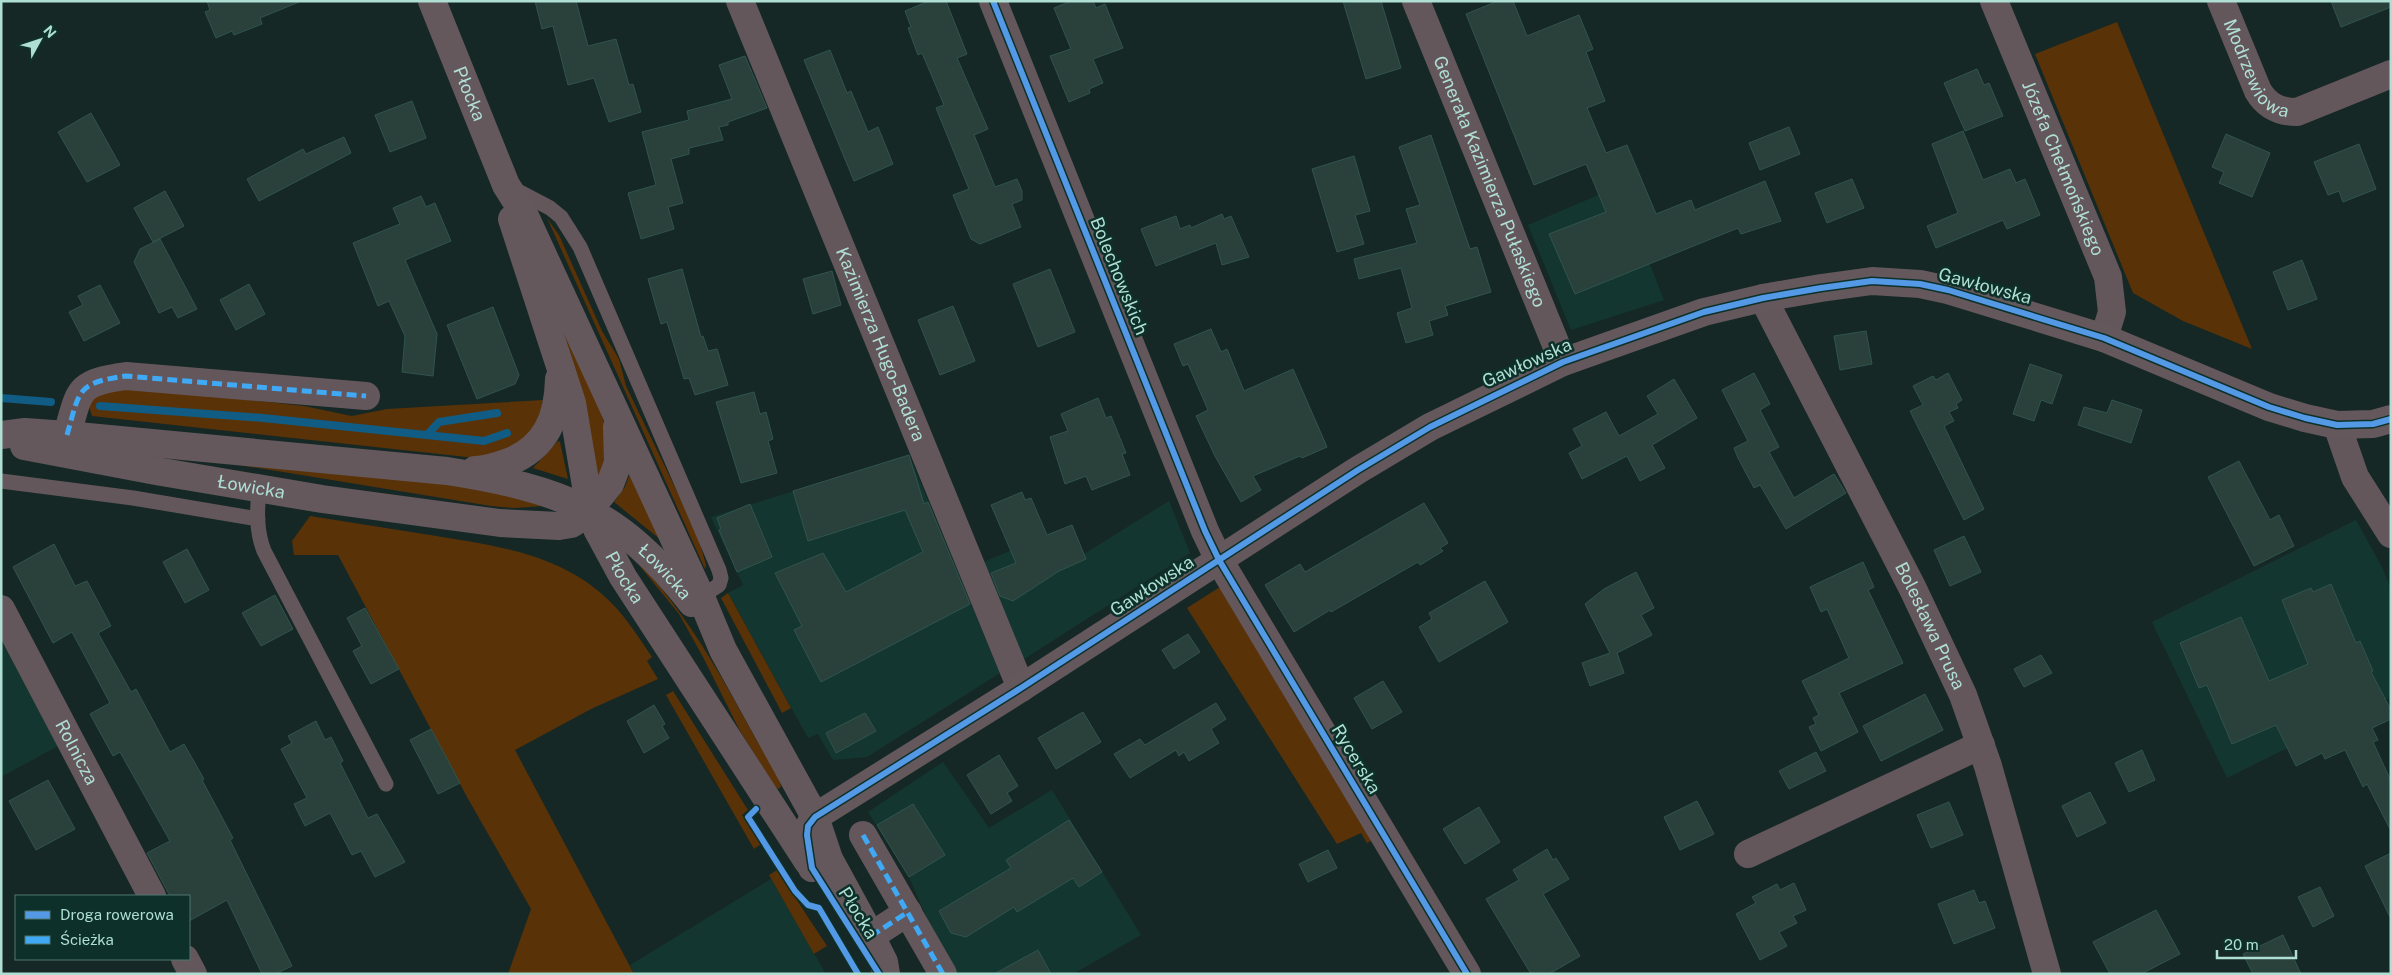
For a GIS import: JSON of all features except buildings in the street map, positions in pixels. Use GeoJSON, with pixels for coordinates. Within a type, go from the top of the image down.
{"type":"FeatureCollection","features":[{"type":"Feature","properties":{"kind":"street","name":"Płocka"},"geometry":{"type":"LineString","coordinates":[[432,1],[506,185],[523,212],[701,596],[723,650],[815,816],[829,859],[872,936],[884,962],[886,974]]}},
{"type":"Feature","properties":{"kind":"street","name":"Kazimierza Hugo-Badera"},"geometry":{"type":"LineString","coordinates":[[740,1],[1021,688]]}},
{"type":"Feature","properties":{"kind":"street","name":"Bolechowskich"},"geometry":{"type":"LineString","coordinates":[[994,1],[1205,531],[1219,560]]}},
{"type":"Feature","properties":{"kind":"street","name":"Generała Kazimierza Pułaskiego"},"geometry":{"type":"LineString","coordinates":[[1416,1],[1562,362]]}},
{"type":"Feature","properties":{"kind":"street","name":"Józefa Chełmońskiego"},"geometry":{"type":"LineString","coordinates":[[1994,1],[2108,277],[2112,312],[2104,338]]}},
{"type":"Feature","properties":{"kind":"street","name":"Modrzewiowa"},"geometry":{"type":"LineString","coordinates":[[2221,1],[2258,91],[2265,102],[2274,108],[2288,112],[2297,112],[2391,74]]}},
{"type":"Feature","properties":{"kind":"street","name":"Płocka"},"geometry":{"type":"LineString","coordinates":[[506,185],[514,232],[572,403],[590,510],[597,529],[623,577],[879,974]]}},
{"type":"Feature","properties":{"kind":"street","name":"Gawłowska"},"geometry":{"type":"LineString","coordinates":[[815,816],[1021,688],[1358,470],[1430,427],[1562,362],[1704,312],[1763,298],[1872,281],[1920,284],[1948,290],[2104,338],[2269,406],[2337,425],[2373,424],[2391,419]]}},
{"type":"Feature","properties":{"kind":"street","name":"Bolesława Prusa"},"geometry":{"type":"LineString","coordinates":[[1763,298],[1913,589],[1963,695],[1981,745],[2046,974]]}},
{"type":"Feature","properties":{"kind":"street","name":"Łowicka"},"geometry":{"type":"LineString","coordinates":[[447,471],[478,470],[494,467],[524,455],[538,444],[550,428],[554,417],[560,368]]}},
{"type":"Feature","properties":{"kind":"street"},"geometry":{"type":"LineString","coordinates":[[67,434],[80,392],[88,384],[110,378],[126,376],[366,396]]}},
{"type":"Feature","properties":{"kind":"street","name":"Łowicka"},"geometry":{"type":"LineString","coordinates":[[4,436],[30,448],[259,489],[500,523],[559,526],[576,522],[590,510],[610,484],[618,463],[618,436],[612,406]]}},
{"type":"Feature","properties":{"kind":"street"},"geometry":{"type":"LineString","coordinates":[[2337,425],[2355,477],[2391,534]]}},
{"type":"Feature","properties":{"kind":"street","name":"Łowicka"},"geometry":{"type":"LineString","coordinates":[[4,436],[25,432],[67,434],[447,471],[507,480],[538,489],[590,510],[635,541],[663,568],[694,606],[723,650]]}},
{"type":"Feature","properties":{"kind":"street","name":"Łowicka"},"geometry":{"type":"LineString","coordinates":[[500,523],[586,545],[598,552],[623,577]]}},
{"type":"Feature","properties":{"kind":"street","name":"Rycerska"},"geometry":{"type":"LineString","coordinates":[[1219,560],[1467,974]]}},
{"type":"Feature","properties":{"kind":"street","name":"Rolnicza"},"geometry":{"type":"LineString","coordinates":[[1,609],[151,895]]}},
{"type":"Feature","properties":{"kind":"street"},"geometry":{"type":"LineString","coordinates":[[1748,854],[1981,745]]}},
{"type":"Feature","properties":{"kind":"street"},"geometry":{"type":"LineString","coordinates":[[754,778],[778,802],[796,811],[815,816],[808,826],[806,835],[812,868]]}},
{"type":"Feature","properties":{"kind":"street"},"geometry":{"type":"LineString","coordinates":[[863,835],[943,974]]}},
{"type":"Feature","properties":{"kind":"street"},"geometry":{"type":"LineString","coordinates":[[872,936],[908,912]]}},
{"type":"Feature","properties":{"kind":"street"},"geometry":{"type":"LineString","coordinates":[[186,960],[193,974]]}},
{"type":"Feature","properties":{"kind":"lane"},"geometry":{"type":"LineString","coordinates":[[506,185],[550,208],[561,217],[580,247],[719,570],[721,578],[719,585],[701,596]]}},
{"type":"Feature","properties":{"kind":"lane"},"geometry":{"type":"LineString","coordinates":[[1,480],[133,498],[258,519]]}},
{"type":"Feature","properties":{"kind":"lane"},"geometry":{"type":"LineString","coordinates":[[259,489],[258,519],[264,551],[386,784]]}},
{"type":"Feature","properties":{"kind":"shaded area"},"geometry":{"type":"Polygon","coordinates":[[[2117,22],[2252,349],[2183,321],[2133,293],[2035,54],[2117,22]]]}},
{"type":"Feature","properties":{"kind":"shaded area"},"geometry":{"type":"Polygon","coordinates":[[[1619,186],[1664,300],[1571,330],[1528,225],[1619,186]]]}},
{"type":"Feature","properties":{"kind":"shaded area"},"geometry":{"type":"Polygon","coordinates":[[[547,218],[559,235],[602,331],[619,359],[626,386],[697,533],[706,565],[705,569],[547,218]]]}},
{"type":"Feature","properties":{"kind":"shaded area"},"geometry":{"type":"Polygon","coordinates":[[[544,277],[586,367],[603,418],[607,440],[606,458],[597,479],[544,277]]]}},
{"type":"Feature","properties":{"kind":"shaded area"},"geometry":{"type":"Polygon","coordinates":[[[142,388],[304,406],[352,416],[387,409],[543,400],[536,425],[531,433],[516,444],[485,459],[92,416],[87,400],[92,392],[142,388]]]}},
{"type":"Feature","properties":{"kind":"shaded area"},"geometry":{"type":"Polygon","coordinates":[[[558,441],[560,442],[568,479],[533,468],[558,441]]]}},
{"type":"Feature","properties":{"kind":"shaded area"},"geometry":{"type":"Polygon","coordinates":[[[909,455],[1000,673],[867,757],[833,760],[818,734],[808,738],[728,593],[743,585],[711,517],[909,455]]]}},
{"type":"Feature","properties":{"kind":"shaded area"},"geometry":{"type":"Polygon","coordinates":[[[215,461],[339,470],[422,479],[463,486],[543,506],[514,508],[491,506],[215,461]]]}},
{"type":"Feature","properties":{"kind":"shaded area"},"geometry":{"type":"Polygon","coordinates":[[[630,473],[661,540],[614,502],[625,487],[630,473]]]}},
{"type":"Feature","properties":{"kind":"shaded area"},"geometry":{"type":"Polygon","coordinates":[[[1169,501],[1190,553],[1021,661],[981,563],[1072,525],[1084,554],[1169,501]]]}},
{"type":"Feature","properties":{"kind":"shaded area"},"geometry":{"type":"Polygon","coordinates":[[[310,516],[498,547],[543,560],[584,580],[617,609],[635,632],[652,657],[647,661],[658,679],[591,709],[515,750],[634,974],[508,974],[531,909],[467,797],[338,555],[294,555],[292,541],[310,516]]]}},
{"type":"Feature","properties":{"kind":"shaded area"},"geometry":{"type":"Polygon","coordinates":[[[2356,520],[2382,567],[2391,589],[2391,697],[2227,778],[2152,622],[2356,520]]]}},
{"type":"Feature","properties":{"kind":"shaded area"},"geometry":{"type":"Polygon","coordinates":[[[630,554],[668,597],[701,644],[775,771],[781,787],[778,789],[740,731],[679,614],[630,554]]]}},
{"type":"Feature","properties":{"kind":"shaded area"},"geometry":{"type":"Polygon","coordinates":[[[1223,585],[1376,838],[1367,843],[1361,833],[1337,844],[1187,608],[1223,585]]]}},
{"type":"Feature","properties":{"kind":"shaded area"},"geometry":{"type":"Polygon","coordinates":[[[728,593],[791,708],[782,713],[721,598],[728,593]]]}},
{"type":"Feature","properties":{"kind":"shaded area"},"geometry":{"type":"Polygon","coordinates":[[[1,640],[58,746],[1,777],[1,640]]]}},
{"type":"Feature","properties":{"kind":"shaded area"},"geometry":{"type":"Polygon","coordinates":[[[673,691],[748,810],[742,815],[761,844],[754,849],[666,695],[673,691]]]}},
{"type":"Feature","properties":{"kind":"shaded area"},"geometry":{"type":"Polygon","coordinates":[[[943,762],[989,828],[1052,790],[1141,935],[1073,974],[956,974],[934,935],[909,877],[868,812],[943,762]]]}},
{"type":"Feature","properties":{"kind":"shaded area"},"geometry":{"type":"Polygon","coordinates":[[[777,870],[827,946],[814,954],[769,875],[777,870]]]}},
{"type":"Feature","properties":{"kind":"shaded area"},"geometry":{"type":"Polygon","coordinates":[[[771,879],[826,974],[634,974],[630,965],[771,879]]]}},
{"type":"Feature","properties":{"kind":"waterway"},"geometry":{"type":"LineString","coordinates":[[1,398],[51,402]]}},
{"type":"Feature","properties":{"kind":"waterway"},"geometry":{"type":"LineString","coordinates":[[100,406],[263,418],[484,441],[507,433]]}},
{"type":"Feature","properties":{"kind":"waterway"},"geometry":{"type":"LineString","coordinates":[[428,434],[439,422],[497,413]]}},
{"type":"Feature","properties":{"kind":"marked path"},"geometry":{"type":"LineString","coordinates":[[67,435],[78,398],[83,391],[98,382],[126,376],[366,396]]}},
{"type":"Feature","properties":{"kind":"marked path"},"geometry":{"type":"LineString","coordinates":[[863,835],[943,974]]}},
{"type":"Feature","properties":{"kind":"marked path"},"geometry":{"type":"LineString","coordinates":[[871,936],[908,912]]}},
{"type":"Feature","properties":{"kind":"cycle path"},"geometry":{"type":"LineString","coordinates":[[993,1],[1205,531],[1219,560],[1467,974]]}},
{"type":"Feature","properties":{"kind":"cycle path"},"geometry":{"type":"LineString","coordinates":[[879,974],[812,868],[807,835],[808,826],[815,817],[1021,688],[1358,470],[1430,427],[1563,362],[1704,312],[1763,298],[1872,281],[1920,284],[1948,290],[2104,338],[2269,407],[2305,418],[2337,425],[2373,424],[2391,419]]}},
{"type":"Feature","properties":{"kind":"cycle path"},"geometry":{"type":"LineString","coordinates":[[756,809],[748,817],[795,891],[808,905],[819,908],[858,974]]}}]}
